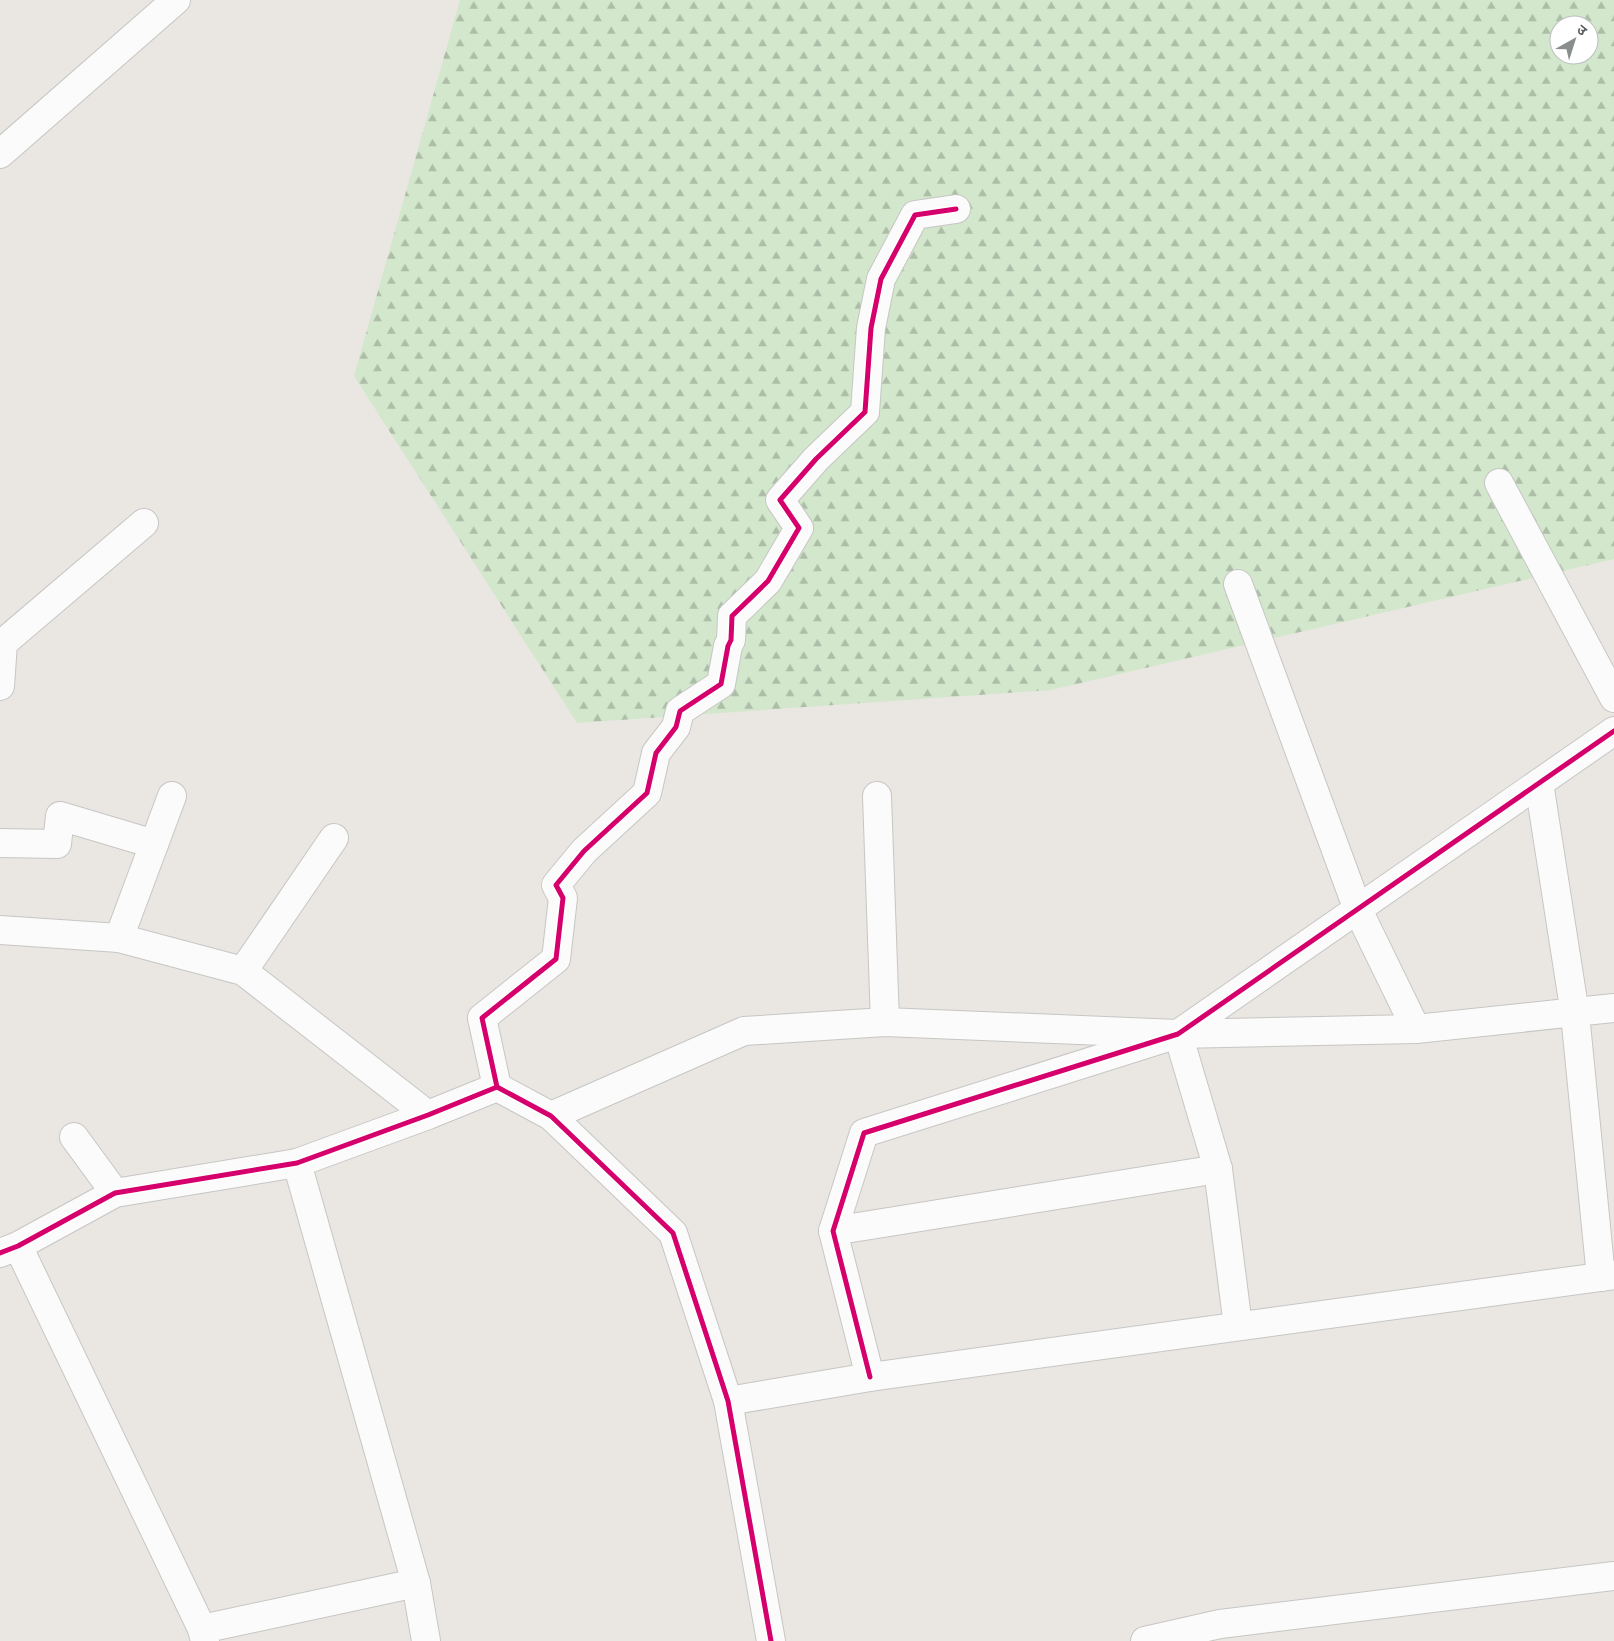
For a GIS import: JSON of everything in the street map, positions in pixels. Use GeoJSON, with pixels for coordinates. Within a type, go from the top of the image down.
{"type":"FeatureCollection","features":[{"type":"Feature","properties":{"kind":"street"},"geometry":{"type":"LineString","coordinates":[[0,154],[176,0]]}},
{"type":"Feature","properties":{"kind":"street"},"geometry":{"type":"LineString","coordinates":[[771,1641],[728,1401],[673,1233],[551,1116],[497,1087],[482,1018],[556,959],[563,898],[556,884],[584,851],[647,793],[656,753],[676,727],[680,711],[721,684],[728,646],[731,640],[732,616],[768,581],[799,528],[780,500],[816,459],[865,412],[871,328],[881,279],[915,215],[956,209]]}},
{"type":"Feature","properties":{"kind":"street"},"geometry":{"type":"LineString","coordinates":[[1499,483],[1614,698]]}},
{"type":"Feature","properties":{"kind":"street"},"geometry":{"type":"LineString","coordinates":[[0,686],[3,643],[144,524]]}},
{"type":"Feature","properties":{"kind":"street"},"geometry":{"type":"LineString","coordinates":[[1238,584],[1358,910],[1416,1029]]}},
{"type":"Feature","properties":{"kind":"street"},"geometry":{"type":"LineString","coordinates":[[870,1377],[833,1231],[864,1133],[1178,1034],[1614,731]]}},
{"type":"Feature","properties":{"kind":"street"},"geometry":{"type":"LineString","coordinates":[[728,1401],[870,1377],[1607,1276],[1574,1014],[1539,783]]}},
{"type":"Feature","properties":{"kind":"street"},"geometry":{"type":"LineString","coordinates":[[118,938],[172,796]]}},
{"type":"Feature","properties":{"kind":"street"},"geometry":{"type":"LineString","coordinates":[[877,796],[885,1022]]}},
{"type":"Feature","properties":{"kind":"street"},"geometry":{"type":"LineString","coordinates":[[0,843],[56,844],[60,816],[154,844]]}},
{"type":"Feature","properties":{"kind":"street"},"geometry":{"type":"LineString","coordinates":[[243,971],[334,838]]}},
{"type":"Feature","properties":{"kind":"street"},"geometry":{"type":"LineString","coordinates":[[0,930],[118,938],[243,971],[428,1115]]}},
{"type":"Feature","properties":{"kind":"street"},"geometry":{"type":"LineString","coordinates":[[551,1116],[744,1031],[885,1022],[1178,1034],[1416,1029],[1574,1014],[1614,1008]]}},
{"type":"Feature","properties":{"kind":"street"},"geometry":{"type":"LineString","coordinates":[[1178,1034],[1218,1170],[1238,1326]]}},
{"type":"Feature","properties":{"kind":"street"},"geometry":{"type":"LineString","coordinates":[[416,1583],[203,1635],[9,1250],[115,1193],[298,1162],[428,1115],[497,1087]]}},
{"type":"Feature","properties":{"kind":"street"},"geometry":{"type":"LineString","coordinates":[[74,1137],[115,1193]]}},
{"type":"Feature","properties":{"kind":"street"},"geometry":{"type":"LineString","coordinates":[[298,1162],[416,1583],[426,1641]]}},
{"type":"Feature","properties":{"kind":"street"},"geometry":{"type":"LineString","coordinates":[[833,1231],[1218,1170]]}},
{"type":"Feature","properties":{"kind":"street"},"geometry":{"type":"LineString","coordinates":[[1145,1641],[1220,1624],[1614,1576]]}},
{"type":"Feature","properties":{"kind":"green space"},"geometry":{"type":"Polygon","coordinates":[[[460,0],[1614,0],[1614,559],[1051,690],[577,723],[354,376],[460,0]]]}},
{"type":"Feature","properties":{"kind":"cycle path"},"geometry":{"type":"LineString","coordinates":[[497,1087],[482,1018],[556,959],[563,898],[556,885],[584,851],[647,793],[656,753],[676,727],[680,711],[721,684],[728,646],[731,640],[732,616],[768,581],[799,528],[780,500],[816,459],[865,412],[871,328],[881,279],[915,215],[956,209]]}},
{"type":"Feature","properties":{"kind":"cycle path"},"geometry":{"type":"LineString","coordinates":[[870,1377],[833,1231],[864,1133],[1178,1034],[1614,731]]}},
{"type":"Feature","properties":{"kind":"cycle path"},"geometry":{"type":"LineString","coordinates":[[0,1253],[18,1246],[115,1193],[297,1163],[428,1115],[497,1087],[551,1116],[673,1233],[728,1401],[771,1641]]}}]}
